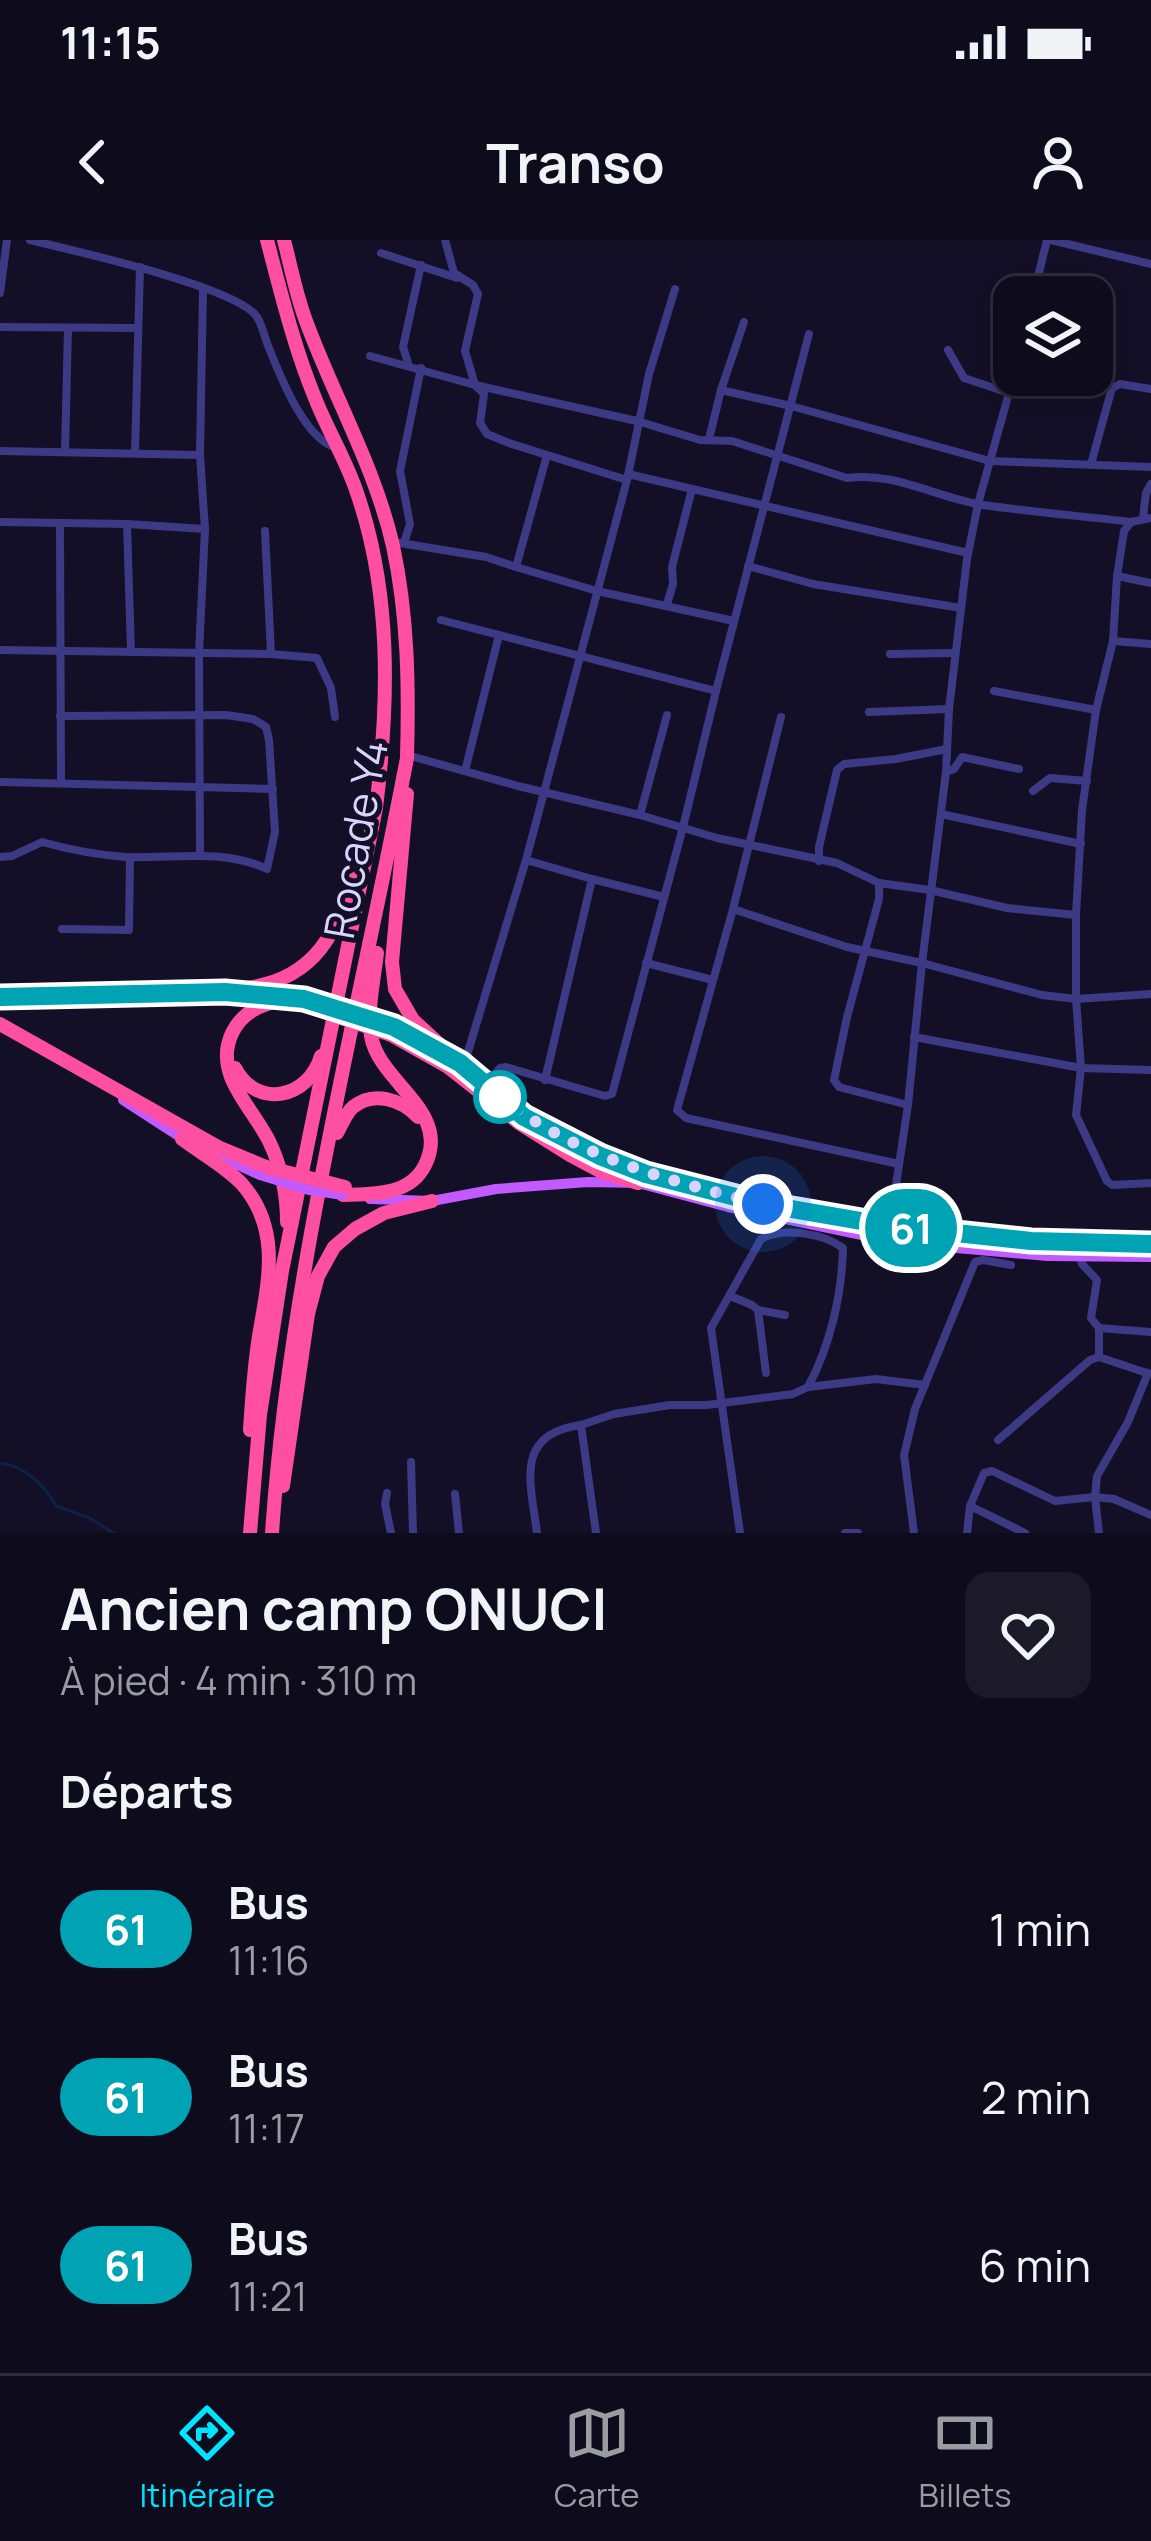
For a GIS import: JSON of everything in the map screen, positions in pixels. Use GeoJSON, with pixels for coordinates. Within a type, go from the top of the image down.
{"type":"FeatureCollection","features":[{"type":"Feature","properties":{"kind":"highway","name":"Rocade Y4"},"geometry":{"type":"LineString","coordinates":[[250,1529],[260,1415],[283,1270],[376,808],[386,668],[379,591],[356,490],[314,397],[267,240]]}},
{"type":"Feature","properties":{"kind":"highway","name":"Rocade Y4"},"geometry":{"type":"LineString","coordinates":[[274,1533],[276,1468],[290,1358],[407,756],[407,647],[398,543],[304,316],[284,240]]}},
{"type":"Feature","properties":{"kind":"highway"},"geometry":{"type":"LineString","coordinates":[[225,992],[269,983],[304,966],[331,938],[344,909],[365,821],[374,752],[379,591]]}},
{"type":"Feature","properties":{"kind":"highway"},"geometry":{"type":"LineString","coordinates":[[407,756],[407,811],[392,962],[395,989],[413,1019],[462,1065]]}},
{"type":"Feature","properties":{"kind":"highway"},"geometry":{"type":"LineString","coordinates":[[0,1027],[263,1171],[344,1191],[384,1194],[412,1182],[424,1168],[430,1129],[371,1039],[384,878]]}},
{"type":"Feature","properties":{"kind":"highway"},"geometry":{"type":"LineString","coordinates":[[312,1003],[267,1009],[249,1019],[238,1034],[232,1063],[253,1090],[282,1094],[308,1080],[318,1066],[338,999]]}},
{"type":"Feature","properties":{"kind":"highway"},"geometry":{"type":"LineString","coordinates":[[283,1270],[285,1180],[227,1063],[232,1030],[245,1015],[266,1004],[312,1003],[393,1031],[570,1155],[638,1183]]}},
{"type":"Feature","properties":{"kind":"highway"},"geometry":{"type":"LineString","coordinates":[[317,1202],[338,1130],[353,1107],[388,1098],[416,1114],[425,1148],[407,1177],[383,1187],[344,1191]]}},
{"type":"Feature","properties":{"kind":"highway"},"geometry":{"type":"LineString","coordinates":[[182,1139],[245,1188],[262,1216],[270,1242],[271,1275],[252,1390],[250,1529]]}},
{"type":"Feature","properties":{"kind":"highway"},"geometry":{"type":"LineString","coordinates":[[274,1533],[318,1276],[334,1247],[355,1229],[384,1213],[432,1201]]}},
{"type":"Feature","properties":{"kind":"main road"},"geometry":{"type":"LineString","coordinates":[[0,997],[225,992],[312,1003]]}},
{"type":"Feature","properties":{"kind":"main road"},"geometry":{"type":"LineString","coordinates":[[0,1027],[182,1139],[263,1171]]}},
{"type":"Feature","properties":{"kind":"main road"},"geometry":{"type":"LineString","coordinates":[[393,1031],[462,1065],[524,1117],[646,1174],[763,1204],[890,1226],[1031,1241],[1151,1244]]}},
{"type":"Feature","properties":{"kind":"main road"},"geometry":{"type":"LineString","coordinates":[[344,1191],[432,1201],[496,1189],[638,1183],[862,1234],[987,1252],[1151,1257]]}},
{"type":"Feature","properties":{"kind":"street"},"geometry":{"type":"LineString","coordinates":[[0,293],[7,240]]}},
{"type":"Feature","properties":{"kind":"street"},"geometry":{"type":"LineString","coordinates":[[30,240],[140,267],[236,300],[255,314],[295,404],[323,444],[338,448]]}},
{"type":"Feature","properties":{"kind":"street"},"geometry":{"type":"LineString","coordinates":[[445,240],[454,273],[478,294],[465,351],[476,385],[484,394],[480,423],[487,434],[627,477],[968,553]]}},
{"type":"Feature","properties":{"kind":"street"},"geometry":{"type":"LineString","coordinates":[[1039,276],[1049,240],[1151,264]]}},
{"type":"Feature","properties":{"kind":"street"},"geometry":{"type":"LineString","coordinates":[[381,253],[464,280]]}},
{"type":"Feature","properties":{"kind":"street"},"geometry":{"type":"LineString","coordinates":[[409,365],[403,347],[422,265]]}},
{"type":"Feature","properties":{"kind":"street"},"geometry":{"type":"LineString","coordinates":[[136,453],[140,267]]}},
{"type":"Feature","properties":{"kind":"street"},"geometry":{"type":"LineString","coordinates":[[200,856],[199,653],[205,529],[200,455],[202,289]]}},
{"type":"Feature","properties":{"kind":"street"},"geometry":{"type":"LineString","coordinates":[[462,1065],[545,792],[627,477],[637,421],[675,289]]}},
{"type":"Feature","properties":{"kind":"street"},"geometry":{"type":"LineString","coordinates":[[709,440],[744,322]]}},
{"type":"Feature","properties":{"kind":"street"},"geometry":{"type":"LineString","coordinates":[[0,327],[138,328]]}},
{"type":"Feature","properties":{"kind":"street"},"geometry":{"type":"LineString","coordinates":[[65,451],[68,328]]}},
{"type":"Feature","properties":{"kind":"street"},"geometry":{"type":"LineString","coordinates":[[485,1087],[506,1067],[605,1096],[612,1094],[809,334]]}},
{"type":"Feature","properties":{"kind":"street"},"geometry":{"type":"LineString","coordinates":[[948,350],[964,378],[993,388]]}},
{"type":"Feature","properties":{"kind":"street"},"geometry":{"type":"LineString","coordinates":[[370,356],[660,430],[732,441],[847,478],[883,478],[978,504],[1131,522],[1147,518],[1146,493],[1151,484]]}},
{"type":"Feature","properties":{"kind":"street"},"geometry":{"type":"LineString","coordinates":[[421,368],[400,471],[410,524],[398,543],[486,557],[597,591],[734,621]]}},
{"type":"Feature","properties":{"kind":"street"},"geometry":{"type":"LineString","coordinates":[[1091,464],[1112,388],[1120,384],[1151,388]]}},
{"type":"Feature","properties":{"kind":"street"},"geometry":{"type":"LineString","coordinates":[[722,390],[990,461],[1151,467]]}},
{"type":"Feature","properties":{"kind":"street"},"geometry":{"type":"LineString","coordinates":[[890,1226],[908,1105],[968,553],[1008,396]]}},
{"type":"Feature","properties":{"kind":"street"},"geometry":{"type":"LineString","coordinates":[[0,452],[200,455]]}},
{"type":"Feature","properties":{"kind":"street"},"geometry":{"type":"LineString","coordinates":[[516,568],[547,455]]}},
{"type":"Feature","properties":{"kind":"street"},"geometry":{"type":"LineString","coordinates":[[667,604],[692,489]]}},
{"type":"Feature","properties":{"kind":"street"},"geometry":{"type":"LineString","coordinates":[[0,522],[205,529]]}},
{"type":"Feature","properties":{"kind":"street"},"geometry":{"type":"LineString","coordinates":[[1131,522],[1124,531],[1113,641],[1096,710],[1081,844],[1076,915],[1081,1068],[1076,1115],[1112,1185],[1151,1183]]}},
{"type":"Feature","properties":{"kind":"street"},"geometry":{"type":"LineString","coordinates":[[60,524],[61,783]]}},
{"type":"Feature","properties":{"kind":"street"},"geometry":{"type":"LineString","coordinates":[[127,524],[131,652]]}},
{"type":"Feature","properties":{"kind":"street"},"geometry":{"type":"LineString","coordinates":[[265,531],[271,655]]}},
{"type":"Feature","properties":{"kind":"street"},"geometry":{"type":"LineString","coordinates":[[748,566],[813,584],[961,608]]}},
{"type":"Feature","properties":{"kind":"street"},"geometry":{"type":"LineString","coordinates":[[1117,576],[1151,583]]}},
{"type":"Feature","properties":{"kind":"street"},"geometry":{"type":"LineString","coordinates":[[441,620],[716,691]]}},
{"type":"Feature","properties":{"kind":"street"},"geometry":{"type":"LineString","coordinates":[[465,771],[499,635]]}},
{"type":"Feature","properties":{"kind":"street"},"geometry":{"type":"LineString","coordinates":[[1113,641],[1151,644]]}},
{"type":"Feature","properties":{"kind":"street"},"geometry":{"type":"LineString","coordinates":[[0,650],[317,658],[332,688],[335,717]]}},
{"type":"Feature","properties":{"kind":"street"},"geometry":{"type":"LineString","coordinates":[[890,654],[955,653]]}},
{"type":"Feature","properties":{"kind":"street"},"geometry":{"type":"LineString","coordinates":[[994,692],[1096,710]]}},
{"type":"Feature","properties":{"kind":"street"},"geometry":{"type":"LineString","coordinates":[[869,712],[949,709]]}},
{"type":"Feature","properties":{"kind":"street"},"geometry":{"type":"LineString","coordinates":[[0,857],[42,842],[82,854],[223,856],[267,869],[274,832],[266,728],[253,719],[226,715],[60,716]]}},
{"type":"Feature","properties":{"kind":"street"},"geometry":{"type":"LineString","coordinates":[[640,815],[667,715]]}},
{"type":"Feature","properties":{"kind":"street"},"geometry":{"type":"LineString","coordinates":[[781,717],[677,1110],[686,1118],[899,1164]]}},
{"type":"Feature","properties":{"kind":"street"},"geometry":{"type":"LineString","coordinates":[[819,861],[836,770],[844,764],[947,749]]}},
{"type":"Feature","properties":{"kind":"street"},"geometry":{"type":"LineString","coordinates":[[407,756],[748,845],[837,863],[879,883],[1007,908],[1076,915]]}},
{"type":"Feature","properties":{"kind":"street"},"geometry":{"type":"LineString","coordinates":[[946,772],[962,757],[1019,769]]}},
{"type":"Feature","properties":{"kind":"street"},"geometry":{"type":"LineString","coordinates":[[1033,791],[1050,778],[1087,781]]}},
{"type":"Feature","properties":{"kind":"street"},"geometry":{"type":"LineString","coordinates":[[0,782],[272,789]]}},
{"type":"Feature","properties":{"kind":"street"},"geometry":{"type":"LineString","coordinates":[[941,814],[1081,844]]}},
{"type":"Feature","properties":{"kind":"street"},"geometry":{"type":"LineString","coordinates":[[62,928],[129,930],[130,857]]}},
{"type":"Feature","properties":{"kind":"street"},"geometry":{"type":"LineString","coordinates":[[526,860],[664,897]]}},
{"type":"Feature","properties":{"kind":"street"},"geometry":{"type":"LineString","coordinates":[[545,1080],[592,879]]}},
{"type":"Feature","properties":{"kind":"street"},"geometry":{"type":"LineString","coordinates":[[879,883],[834,1080],[839,1087],[908,1105]]}},
{"type":"Feature","properties":{"kind":"street"},"geometry":{"type":"LineString","coordinates":[[733,909],[865,951],[1042,995],[1076,999],[1151,994]]}},
{"type":"Feature","properties":{"kind":"street"},"geometry":{"type":"LineString","coordinates":[[646,963],[713,980]]}},
{"type":"Feature","properties":{"kind":"street"},"geometry":{"type":"LineString","coordinates":[[914,1037],[1081,1068],[1151,1070]]}},
{"type":"Feature","properties":{"kind":"street"},"geometry":{"type":"LineString","coordinates":[[740,1533],[711,1328],[761,1239],[776,1232],[806,1235],[843,1248],[831,1326],[808,1387]]}},
{"type":"Feature","properties":{"kind":"street"},"geometry":{"type":"LineString","coordinates":[[1080,1257],[1097,1280],[1091,1318],[1099,1328],[1099,1357]]}},
{"type":"Feature","properties":{"kind":"street"},"geometry":{"type":"LineString","coordinates":[[914,1533],[904,1455],[915,1409],[975,1262],[1011,1264]]}},
{"type":"Feature","properties":{"kind":"street"},"geometry":{"type":"LineString","coordinates":[[730,1296],[758,1310],[785,1315]]}},
{"type":"Feature","properties":{"kind":"street"},"geometry":{"type":"LineString","coordinates":[[758,1310],[766,1373]]}},
{"type":"Feature","properties":{"kind":"street"},"geometry":{"type":"LineString","coordinates":[[1099,1328],[1151,1332]]}},
{"type":"Feature","properties":{"kind":"street"},"geometry":{"type":"LineString","coordinates":[[998,1440],[1090,1360],[1099,1357],[1149,1374],[1097,1476],[1099,1533]]}},
{"type":"Feature","properties":{"kind":"street"},"geometry":{"type":"LineString","coordinates":[[536,1533],[528,1466],[532,1454],[550,1436],[570,1427],[614,1414],[793,1394],[808,1387],[876,1379],[925,1385]]}},
{"type":"Feature","properties":{"kind":"street"},"geometry":{"type":"LineString","coordinates":[[581,1426],[596,1533]]}},
{"type":"Feature","properties":{"kind":"street"},"geometry":{"type":"LineString","coordinates":[[411,1462],[412,1533]]}},
{"type":"Feature","properties":{"kind":"street"},"geometry":{"type":"LineString","coordinates":[[967,1533],[970,1506],[984,1473],[992,1472],[1054,1502],[1114,1498],[1151,1515]]}},
{"type":"Feature","properties":{"kind":"street"},"geometry":{"type":"LineString","coordinates":[[387,1493],[391,1533]]}},
{"type":"Feature","properties":{"kind":"street"},"geometry":{"type":"LineString","coordinates":[[455,1494],[459,1533]]}},
{"type":"Feature","properties":{"kind":"street"},"geometry":{"type":"LineString","coordinates":[[970,1506],[1025,1533]]}},
{"type":"Feature","properties":{"kind":"street"},"geometry":{"type":"LineString","coordinates":[[845,1533],[857,1533]]}},
{"type":"Feature","properties":{"kind":"waterway"},"geometry":{"type":"LineString","coordinates":[[0,1463],[32,1477],[56,1506],[90,1518],[113,1533]]}},
{"type":"Feature","properties":{"kind":"bus line","name":"61"},"geometry":{"type":"LineString","coordinates":[[0,997],[225,992],[304,999],[394,1027],[460,1063],[524,1117],[646,1174],[763,1204],[890,1226],[1031,1241],[1151,1244]]}},
{"type":"Feature","properties":{"kind":"route"},"geometry":{"type":"LineString","coordinates":[[500,1097],[524,1117],[600,1156],[646,1174],[763,1204]]}}]}
